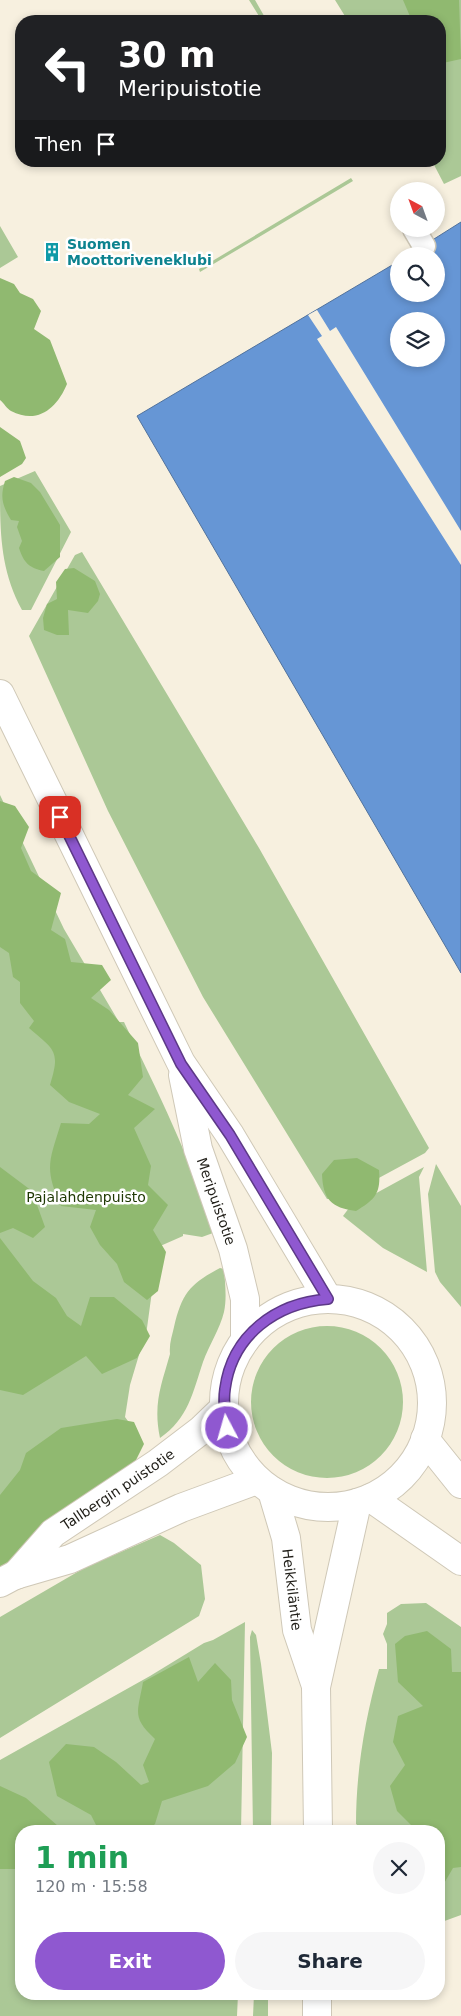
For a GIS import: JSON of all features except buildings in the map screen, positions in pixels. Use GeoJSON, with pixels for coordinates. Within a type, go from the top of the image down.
{"type":"FeatureCollection","features":[{"type":"Feature","properties":{"kind":"main road","name":"Meripuistotie"},"geometry":{"type":"LineString","coordinates":[[0,694],[181,1064],[230,1135],[328,1299]]}},
{"type":"Feature","properties":{"kind":"main road","name":"Meripuistotie"},"geometry":{"type":"LineString","coordinates":[[181,1064],[198,1149],[233,1249],[243,1291],[245,1340]]}},
{"type":"Feature","properties":{"kind":"main road"},"geometry":{"type":"LineString","coordinates":[[328,1299],[361,1305],[376,1311],[403,1331],[422,1358],[431,1390],[432,1407],[425,1439],[418,1454],[398,1480],[364,1501],[322,1507],[288,1500],[265,1485],[244,1464],[234,1447],[227,1428],[224,1390],[229,1372],[245,1340],[273,1314],[290,1306],[328,1299]]}},
{"type":"Feature","properties":{"kind":"main road","name":"Tallbergin puistotie"},"geometry":{"type":"LineString","coordinates":[[8,1579],[53,1533],[158,1463],[200,1431],[224,1408]]}},
{"type":"Feature","properties":{"kind":"main road"},"geometry":{"type":"LineString","coordinates":[[425,1439],[461,1484]]}},
{"type":"Feature","properties":{"kind":"main road","name":"Tallbergin puistotie"},"geometry":{"type":"LineString","coordinates":[[8,1579],[70,1559],[181,1508],[265,1485]]}},
{"type":"Feature","properties":{"kind":"main road","name":"Heikkiläntie"},"geometry":{"type":"LineString","coordinates":[[265,1485],[286,1538],[297,1630],[316,1687]]}},
{"type":"Feature","properties":{"kind":"main road"},"geometry":{"type":"LineString","coordinates":[[364,1501],[461,1561]]}},
{"type":"Feature","properties":{"kind":"main road","name":"Heikkiläntie"},"geometry":{"type":"LineString","coordinates":[[318,1825],[316,1687],[364,1501]]}},
{"type":"Feature","properties":{"kind":"main road"},"geometry":{"type":"LineString","coordinates":[[317,2000],[317,2016]]}},
{"type":"Feature","properties":{"kind":"green space"},"geometry":{"type":"Polygon","coordinates":[[[249,0],[255,0],[264,15],[258,15],[249,0]]]}},
{"type":"Feature","properties":{"kind":"green space"},"geometry":{"type":"Polygon","coordinates":[[[335,0],[461,0],[461,176],[445,184],[435,167],[446,167],[446,15],[344,15],[335,0]]]}},
{"type":"Feature","properties":{"kind":"green space"},"geometry":{"type":"Polygon","coordinates":[[[403,0],[459,0],[461,59],[446,62],[446,15],[409,15],[403,0]]]}},
{"type":"Feature","properties":{"kind":"green space"},"geometry":{"type":"Polygon","coordinates":[[[351,178],[353,181],[200,272],[199,269],[351,178]]]}},
{"type":"Feature","properties":{"kind":"green space"},"geometry":{"type":"Polygon","coordinates":[[[0,226],[18,257],[0,268],[0,226]]]}},
{"type":"Feature","properties":{"kind":"green space"},"geometry":{"type":"Polygon","coordinates":[[[0,278],[14,284],[20,293],[33,299],[41,311],[34,329],[50,340],[67,384],[63,393],[52,407],[38,415],[21,415],[10,410],[0,400],[0,278]]]}},
{"type":"Feature","properties":{"kind":"green space"},"geometry":{"type":"Polygon","coordinates":[[[0,427],[20,441],[26,458],[22,464],[0,477],[0,427]]]}},
{"type":"Feature","properties":{"kind":"green space"},"geometry":{"type":"Polygon","coordinates":[[[35,471],[71,532],[31,610],[22,610],[9,580],[5,565],[0,519],[0,486],[35,471]]]}},
{"type":"Feature","properties":{"kind":"green space"},"geometry":{"type":"Polygon","coordinates":[[[14,477],[31,483],[40,492],[60,525],[60,557],[44,571],[28,564],[23,557],[19,548],[22,541],[17,527],[19,521],[11,520],[4,505],[2,496],[5,481],[14,477]]]}},
{"type":"Feature","properties":{"kind":"green space"},"geometry":{"type":"Polygon","coordinates":[[[82,552],[259,848],[429,1148],[425,1153],[340,1199],[327,1199],[203,997],[108,811],[29,636],[75,555],[82,552]]]}},
{"type":"Feature","properties":{"kind":"green space"},"geometry":{"type":"Polygon","coordinates":[[[74,568],[95,581],[100,594],[98,601],[88,613],[68,610],[69,635],[57,635],[44,630],[43,618],[47,604],[57,599],[56,582],[65,569],[74,568]]]}},
{"type":"Feature","properties":{"kind":"green space","name":"Pajalahdenpuisto"},"geometry":{"type":"Polygon","coordinates":[[[0,795],[64,929],[119,1022],[124,1022],[184,1152],[205,1206],[213,1233],[202,1237],[183,1234],[183,1236],[158,1247],[147,1328],[130,1385],[125,1417],[136,1432],[0,1545],[0,795]]]}},
{"type":"Feature","properties":{"kind":"green space"},"geometry":{"type":"Polygon","coordinates":[[[0,801],[15,806],[29,827],[21,848],[31,871],[61,893],[51,930],[65,939],[71,962],[102,965],[111,980],[91,998],[109,1010],[138,1043],[143,1077],[128,1095],[155,1109],[134,1128],[151,1166],[148,1185],[168,1205],[153,1230],[166,1252],[158,1291],[147,1300],[124,1282],[117,1264],[100,1245],[90,1227],[96,1210],[61,1206],[52,1182],[50,1173],[51,1156],[61,1123],[89,1124],[100,1114],[69,1102],[50,1085],[55,1057],[50,1046],[29,1028],[34,1021],[20,1003],[20,982],[13,977],[9,953],[0,947],[0,801]]]}},
{"type":"Feature","properties":{"kind":"green space"},"geometry":{"type":"Polygon","coordinates":[[[357,1158],[379,1170],[379,1185],[372,1199],[356,1211],[347,1210],[330,1201],[324,1190],[322,1174],[334,1160],[357,1158]]]}},
{"type":"Feature","properties":{"kind":"green space"},"geometry":{"type":"Polygon","coordinates":[[[436,1164],[461,1206],[461,1307],[440,1282],[435,1272],[428,1194],[436,1164]]]}},
{"type":"Feature","properties":{"kind":"green space"},"geometry":{"type":"Polygon","coordinates":[[[0,1167],[32,1191],[45,1227],[33,1238],[13,1228],[0,1233],[0,1167]]]}},
{"type":"Feature","properties":{"kind":"green space"},"geometry":{"type":"Polygon","coordinates":[[[424,1167],[419,1177],[427,1272],[383,1248],[343,1216],[349,1208],[424,1167]]]}},
{"type":"Feature","properties":{"kind":"green space"},"geometry":{"type":"Polygon","coordinates":[[[0,1238],[33,1281],[56,1298],[67,1316],[81,1326],[90,1297],[114,1297],[142,1320],[150,1336],[137,1358],[102,1374],[86,1356],[23,1395],[0,1390],[0,1238]]]}},
{"type":"Feature","properties":{"kind":"green space"},"geometry":{"type":"Polygon","coordinates":[[[220,1268],[224,1269],[226,1290],[222,1318],[183,1414],[169,1431],[160,1438],[157,1415],[159,1395],[180,1306],[194,1285],[220,1268]]]}},
{"type":"Feature","properties":{"kind":"green space"},"geometry":{"type":"Polygon","coordinates":[[[327,1326],[342,1327],[356,1332],[381,1348],[397,1373],[402,1387],[402,1417],[397,1431],[381,1456],[356,1472],[342,1477],[327,1478],[312,1477],[298,1472],[273,1456],[257,1431],[252,1417],[251,1402],[252,1387],[257,1373],[273,1348],[298,1332],[312,1327],[327,1326]]]}},
{"type":"Feature","properties":{"kind":"green space"},"geometry":{"type":"Polygon","coordinates":[[[117,1419],[134,1422],[144,1444],[130,1472],[59,1543],[0,1569],[0,1495],[20,1470],[26,1453],[61,1428],[117,1419]]]}},
{"type":"Feature","properties":{"kind":"green space"},"geometry":{"type":"Polygon","coordinates":[[[160,1535],[174,1543],[201,1565],[205,1599],[199,1616],[0,1738],[0,1617],[86,1567],[160,1535]]]}},
{"type":"Feature","properties":{"kind":"green space"},"geometry":{"type":"Polygon","coordinates":[[[426,1603],[461,1627],[461,1915],[445,1921],[445,1825],[356,1824],[358,1784],[366,1726],[379,1669],[387,1669],[387,1644],[383,1634],[387,1624],[387,1613],[401,1604],[426,1603]]]}},
{"type":"Feature","properties":{"kind":"green space"},"geometry":{"type":"Polygon","coordinates":[[[245,1622],[241,1825],[15,1825],[15,2000],[238,2000],[237,2016],[0,2016],[0,1760],[150,1676],[204,1643],[245,1622]]]}},
{"type":"Feature","properties":{"kind":"green space"},"geometry":{"type":"Polygon","coordinates":[[[252,1630],[256,1635],[261,1664],[272,1753],[271,1825],[253,1825],[250,1637],[252,1630]]]}},
{"type":"Feature","properties":{"kind":"green space"},"geometry":{"type":"Polygon","coordinates":[[[427,1631],[451,1649],[452,1672],[461,1672],[461,1867],[453,1868],[445,1882],[445,1825],[411,1825],[397,1811],[390,1786],[405,1765],[393,1742],[398,1716],[423,1706],[398,1682],[395,1644],[405,1636],[427,1631]]]}},
{"type":"Feature","properties":{"kind":"green space"},"geometry":{"type":"Polygon","coordinates":[[[189,1657],[198,1682],[215,1663],[231,1680],[232,1700],[247,1737],[235,1763],[208,1786],[162,1801],[154,1825],[96,1825],[91,1815],[57,1796],[49,1762],[66,1744],[94,1747],[116,1762],[141,1785],[149,1782],[143,1765],[155,1739],[139,1719],[138,1707],[143,1682],[189,1657]]]}},
{"type":"Feature","properties":{"kind":"green space"},"geometry":{"type":"Polygon","coordinates":[[[0,1786],[26,1798],[57,1825],[15,1825],[15,1869],[0,1869],[0,1786]]]}},
{"type":"Feature","properties":{"kind":"green space"},"geometry":{"type":"Polygon","coordinates":[[[254,2000],[268,2000],[268,2016],[253,2016],[254,2000]]]}},
{"type":"Feature","properties":{"kind":"water"},"geometry":{"type":"Polygon","coordinates":[[[461,222],[461,973],[137,416],[390,266],[390,302],[445,302],[445,247],[421,247],[436,238],[445,238],[445,232],[461,222]]]}},
{"type":"Feature","properties":{"kind":"pier"},"geometry":{"type":"Polygon","coordinates":[[[317,310],[330,331],[336,327],[461,531],[461,565],[317,339],[322,336],[308,315],[317,310]]]}},
{"type":"Feature","properties":{"kind":"place","name":"Suomen Moottoriveneklubi"},"geometry":{"type":"Point","coordinates":[52,252]}},
{"type":"Feature","properties":{"kind":"route"},"geometry":{"type":"LineString","coordinates":[[60,817],[181,1064],[230,1135],[328,1299],[290,1306],[273,1314],[245,1340],[229,1372],[224,1390],[227,1428]]}}]}
